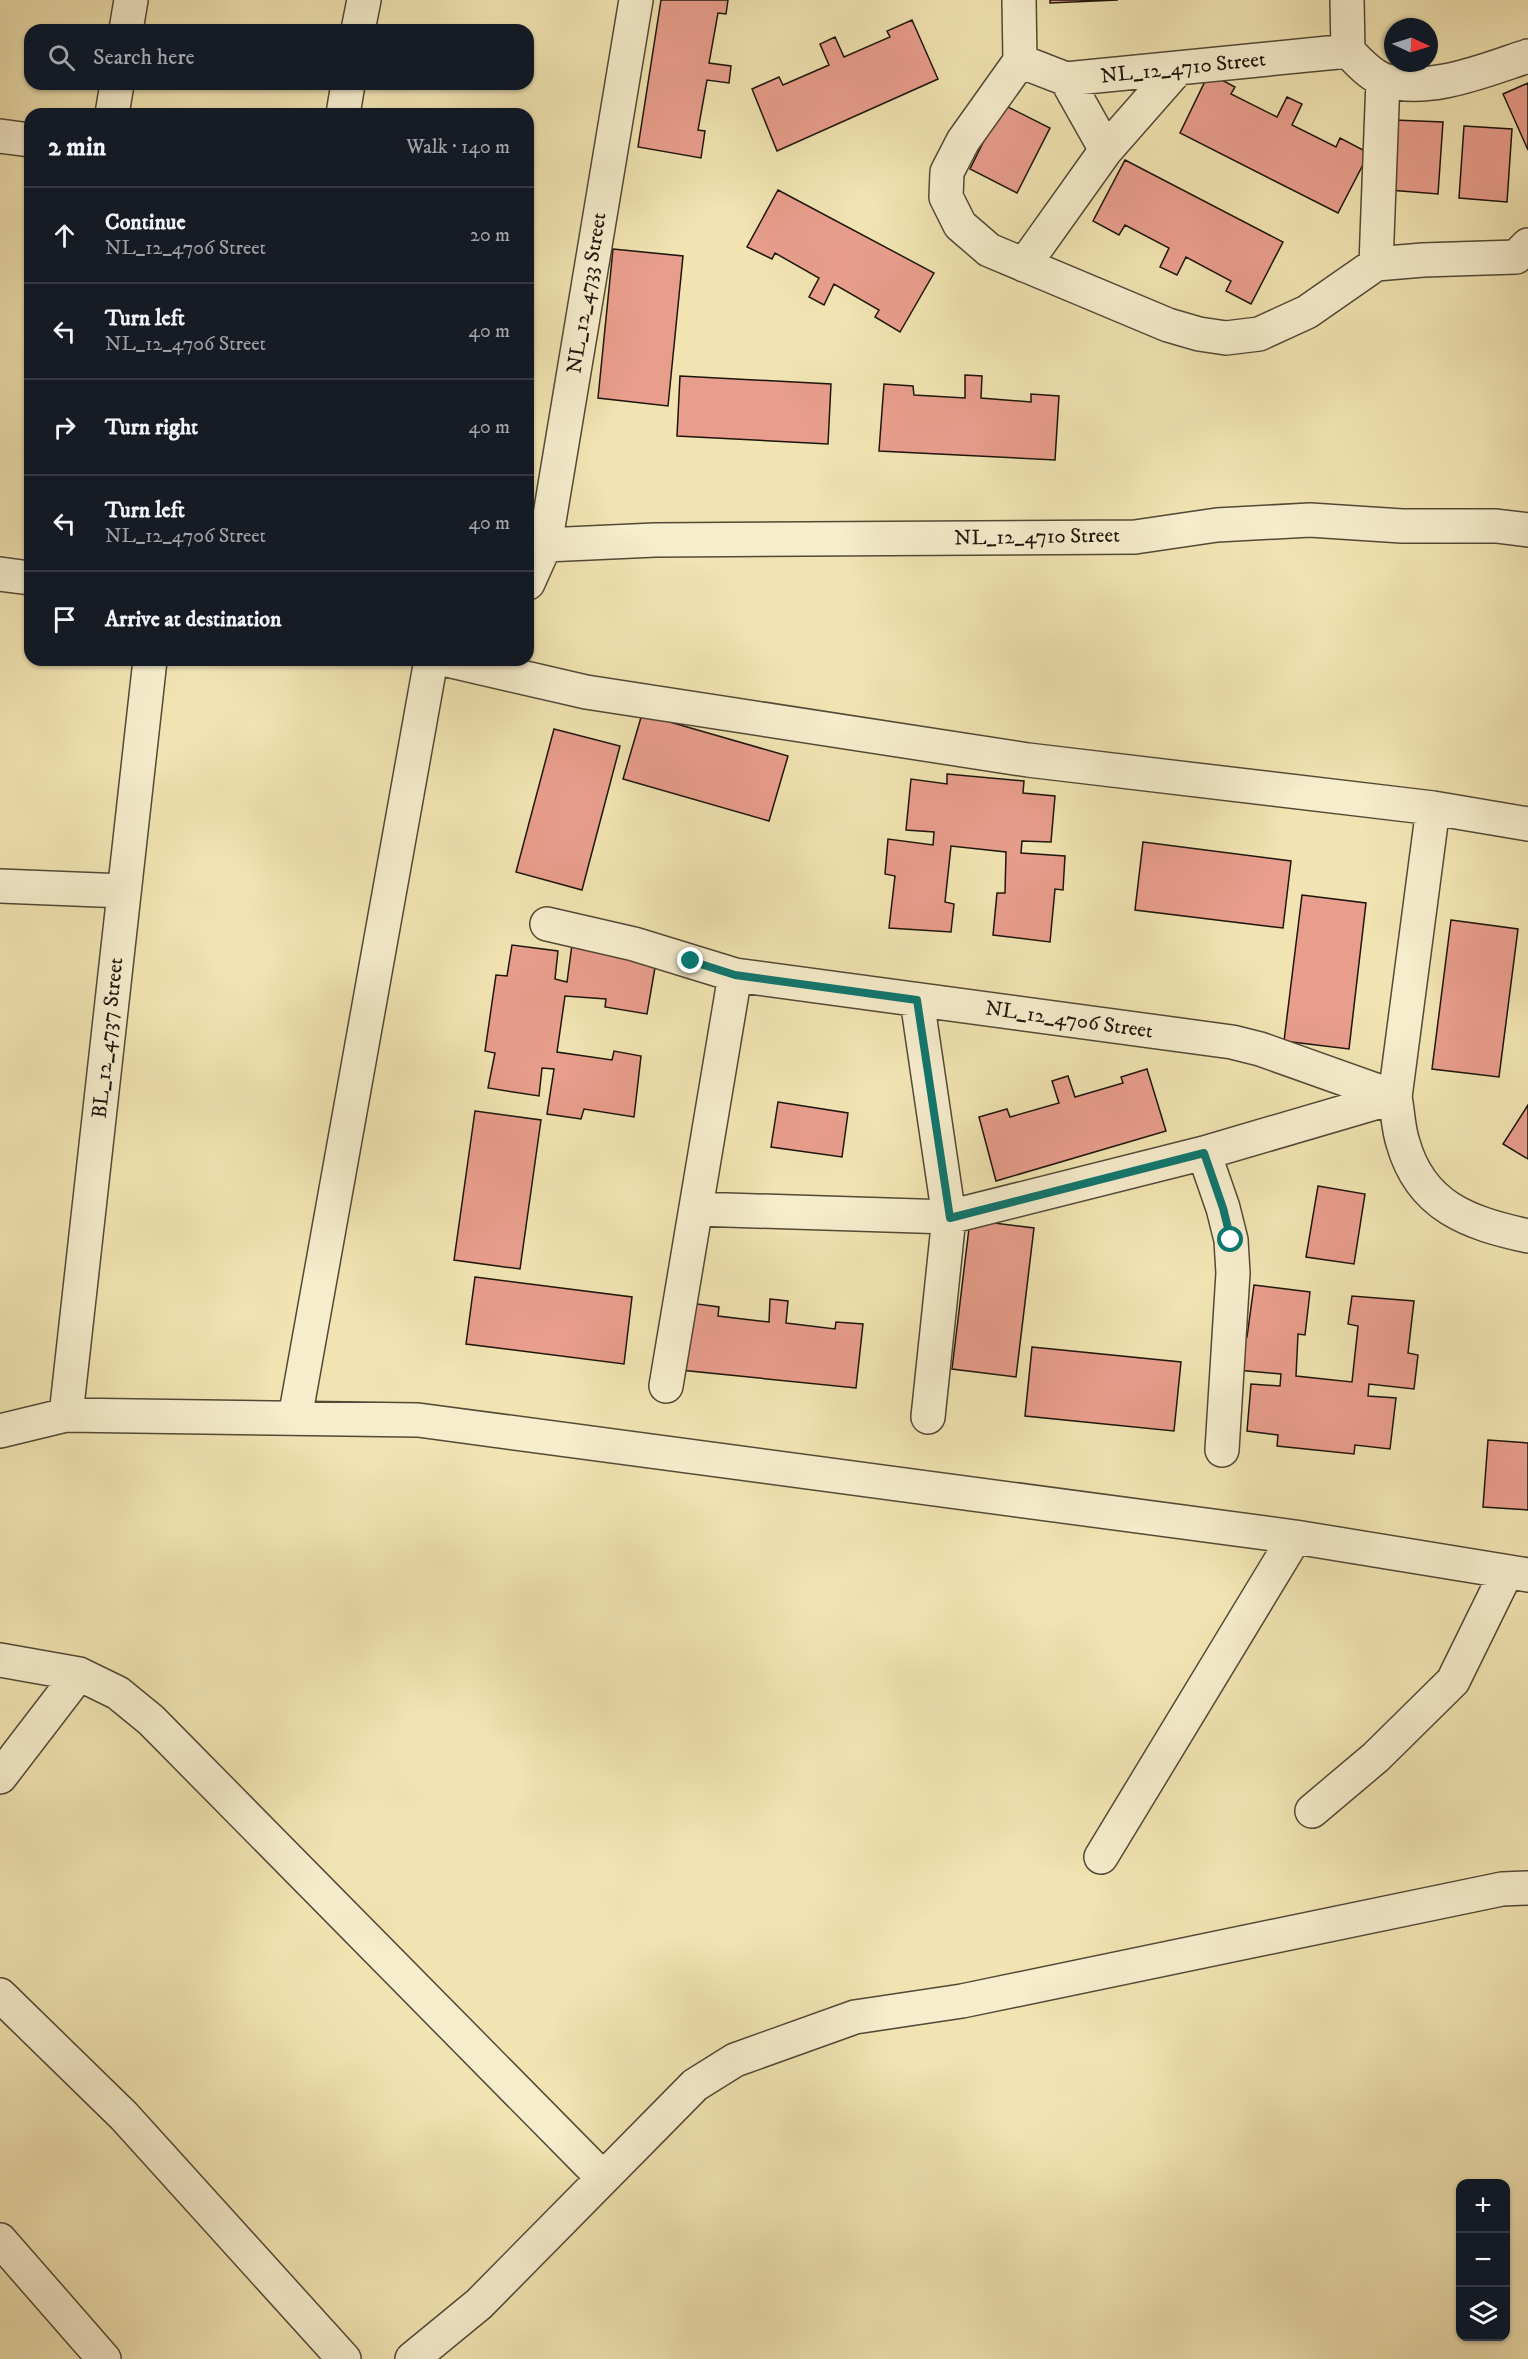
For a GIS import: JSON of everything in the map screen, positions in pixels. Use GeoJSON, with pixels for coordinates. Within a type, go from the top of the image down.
{"type":"FeatureCollection","features":[{"type":"Feature","properties":{"kind":"street"},"geometry":{"type":"LineString","coordinates":[[127,24],[131,0]]}},
{"type":"Feature","properties":{"kind":"street"},"geometry":{"type":"LineString","coordinates":[[359,24],[364,0]]}},
{"type":"Feature","properties":{"kind":"street","name":"NL_12_4733 Street"},"geometry":{"type":"LineString","coordinates":[[534,569],[545,545],[636,0]]}},
{"type":"Feature","properties":{"kind":"street"},"geometry":{"type":"LineString","coordinates":[[1019,0],[1020,61],[963,141],[947,172],[945,197],[960,225],[988,250],[1168,325],[1200,334],[1227,338],[1259,334],[1308,312],[1376,264],[1423,260],[1524,260]]}},
{"type":"Feature","properties":{"kind":"street"},"geometry":{"type":"LineString","coordinates":[[1347,0],[1348,51],[1365,68],[1383,80],[1417,84],[1453,81],[1528,56]]}},
{"type":"Feature","properties":{"kind":"street","name":"NL_12_4710 Street"},"geometry":{"type":"LineString","coordinates":[[1020,61],[1066,79],[1348,51]]}},
{"type":"Feature","properties":{"kind":"street"},"geometry":{"type":"LineString","coordinates":[[1024,266],[1106,150],[1178,68]]}},
{"type":"Feature","properties":{"kind":"street"},"geometry":{"type":"LineString","coordinates":[[1066,79],[1106,150]]}},
{"type":"Feature","properties":{"kind":"street"},"geometry":{"type":"LineString","coordinates":[[1376,264],[1383,80]]}},
{"type":"Feature","properties":{"kind":"street"},"geometry":{"type":"LineString","coordinates":[[113,108],[116,90]]}},
{"type":"Feature","properties":{"kind":"street"},"geometry":{"type":"LineString","coordinates":[[344,108],[347,90]]}},
{"type":"Feature","properties":{"kind":"street"},"geometry":{"type":"LineString","coordinates":[[0,136],[24,139]]}},
{"type":"Feature","properties":{"kind":"street","name":"NL_12_4710 Street"},"geometry":{"type":"LineString","coordinates":[[545,545],[655,540],[1135,537],[1217,525],[1311,520],[1402,526],[1496,526],[1528,530]]}},
{"type":"Feature","properties":{"kind":"street"},"geometry":{"type":"LineString","coordinates":[[0,574],[24,577]]}},
{"type":"Feature","properties":{"kind":"street","name":"BL_12_4737 Street"},"geometry":{"type":"LineString","coordinates":[[66,1415],[149,666]]}},
{"type":"Feature","properties":{"kind":"street"},"geometry":{"type":"LineString","coordinates":[[295,1418],[430,666]]}},
{"type":"Feature","properties":{"kind":"street"},"geometry":{"type":"LineString","coordinates":[[494,666],[586,692],[1028,760],[1432,808],[1528,824]]}},
{"type":"Feature","properties":{"kind":"street"},"geometry":{"type":"LineString","coordinates":[[1432,808],[1395,1097],[1403,1143],[1418,1180],[1439,1203],[1486,1227],[1528,1236]]}},
{"type":"Feature","properties":{"kind":"street"},"geometry":{"type":"LineString","coordinates":[[0,886],[124,891]]}},
{"type":"Feature","properties":{"kind":"street","name":"NL_12_4706 Street"},"geometry":{"type":"LineString","coordinates":[[547,924],[634,944],[735,975],[1232,1042],[1260,1049],[1395,1097]]}},
{"type":"Feature","properties":{"kind":"street"},"geometry":{"type":"LineString","coordinates":[[666,1386],[735,975]]}},
{"type":"Feature","properties":{"kind":"street"},"geometry":{"type":"LineString","coordinates":[[917,1000],[950,1218],[928,1417]]}},
{"type":"Feature","properties":{"kind":"street"},"geometry":{"type":"LineString","coordinates":[[696,1209],[950,1218],[1204,1153],[1395,1097]]}},
{"type":"Feature","properties":{"kind":"street"},"geometry":{"type":"LineString","coordinates":[[1204,1153],[1223,1208],[1231,1240],[1233,1273],[1222,1450]]}},
{"type":"Feature","properties":{"kind":"street"},"geometry":{"type":"LineString","coordinates":[[0,1431],[66,1415],[418,1420],[1294,1537],[1517,1574],[1453,1681],[1377,1757],[1312,1812]]}},
{"type":"Feature","properties":{"kind":"street"},"geometry":{"type":"LineString","coordinates":[[1101,1857],[1294,1537]]}},
{"type":"Feature","properties":{"kind":"street"},"geometry":{"type":"LineString","coordinates":[[0,1660],[80,1674],[118,1692],[151,1720],[603,2178]]}},
{"type":"Feature","properties":{"kind":"street"},"geometry":{"type":"LineString","coordinates":[[0,1777],[80,1674]]}},
{"type":"Feature","properties":{"kind":"street"},"geometry":{"type":"LineString","coordinates":[[412,2359],[479,2304],[695,2085],[735,2060],[855,2017],[962,2001],[1502,1889],[1528,1888]]}},
{"type":"Feature","properties":{"kind":"street"},"geometry":{"type":"LineString","coordinates":[[0,1995],[124,2116],[344,2359]]}},
{"type":"Feature","properties":{"kind":"street"},"geometry":{"type":"LineString","coordinates":[[0,2240],[104,2359]]}},
{"type":"Feature","properties":{"kind":"building"},"geometry":{"type":"Polygon","coordinates":[[[661,0],[728,0],[726,14],[718,13],[709,63],[731,66],[729,83],[707,80],[698,130],[705,131],[701,158],[638,147],[661,0]]]}},
{"type":"Feature","properties":{"kind":"building"},"geometry":{"type":"Polygon","coordinates":[[[1050,0],[1118,0],[1050,3],[1050,0]]]}},
{"type":"Feature","properties":{"kind":"building"},"geometry":{"type":"Polygon","coordinates":[[[912,20],[938,79],[777,151],[752,89],[779,77],[783,85],[829,65],[820,44],[835,37],[844,57],[890,37],[887,31],[912,20]]]}},
{"type":"Feature","properties":{"kind":"building"},"geometry":{"type":"Polygon","coordinates":[[[1209,73],[1235,87],[1231,94],[1277,117],[1287,97],[1302,104],[1292,125],[1336,147],[1340,138],[1369,153],[1338,213],[1180,133],[1209,73]]]}},
{"type":"Feature","properties":{"kind":"building"},"geometry":{"type":"Polygon","coordinates":[[[1528,83],[1528,150],[1503,94],[1528,83]]]}},
{"type":"Feature","properties":{"kind":"building"},"geometry":{"type":"Polygon","coordinates":[[[1002,104],[1050,128],[1017,193],[970,169],[1002,104]]]}},
{"type":"Feature","properties":{"kind":"building"},"geometry":{"type":"Polygon","coordinates":[[[1394,120],[1443,122],[1438,194],[1389,190],[1394,120]]]}},
{"type":"Feature","properties":{"kind":"building"},"geometry":{"type":"Polygon","coordinates":[[[1464,126],[1512,129],[1507,202],[1459,198],[1464,126]]]}},
{"type":"Feature","properties":{"kind":"building"},"geometry":{"type":"Polygon","coordinates":[[[1125,160],[1283,242],[1251,304],[1226,291],[1231,281],[1186,257],[1177,275],[1160,267],[1169,248],[1125,225],[1119,235],[1093,221],[1125,160]]]}},
{"type":"Feature","properties":{"kind":"building"},"geometry":{"type":"Polygon","coordinates":[[[778,190],[934,273],[900,332],[875,317],[879,310],[834,284],[824,305],[809,297],[819,278],[775,253],[772,259],[747,247],[778,190]]]}},
{"type":"Feature","properties":{"kind":"building"},"geometry":{"type":"Polygon","coordinates":[[[613,249],[683,256],[668,406],[598,398],[613,249]]]}},
{"type":"Feature","properties":{"kind":"building"},"geometry":{"type":"Polygon","coordinates":[[[965,375],[982,376],[981,398],[1031,402],[1031,394],[1059,396],[1055,460],[879,451],[884,384],[913,386],[914,395],[965,398],[965,375]]]}},
{"type":"Feature","properties":{"kind":"building"},"geometry":{"type":"Polygon","coordinates":[[[680,376],[831,384],[828,444],[677,436],[680,376]]]}},
{"type":"Feature","properties":{"kind":"building"},"geometry":{"type":"Polygon","coordinates":[[[642,714],[788,756],[769,821],[623,779],[642,714]]]}},
{"type":"Feature","properties":{"kind":"building"},"geometry":{"type":"Polygon","coordinates":[[[554,729],[620,746],[582,890],[516,872],[554,729]]]}},
{"type":"Feature","properties":{"kind":"building"},"geometry":{"type":"Polygon","coordinates":[[[947,774],[1024,781],[1023,793],[1055,796],[1051,842],[1022,841],[1021,853],[1065,856],[1063,890],[1055,889],[1050,942],[993,935],[997,893],[1005,893],[1006,852],[951,846],[945,902],[954,904],[951,932],[889,928],[895,876],[885,874],[888,839],[933,845],[934,832],[906,830],[911,779],[947,784],[947,774]]]}},
{"type":"Feature","properties":{"kind":"building"},"geometry":{"type":"Polygon","coordinates":[[[1143,842],[1291,861],[1283,928],[1135,910],[1143,842]]]}},
{"type":"Feature","properties":{"kind":"building"},"geometry":{"type":"Polygon","coordinates":[[[1302,895],[1366,903],[1349,1049],[1284,1041],[1302,895]]]}},
{"type":"Feature","properties":{"kind":"building"},"geometry":{"type":"Polygon","coordinates":[[[1451,920],[1518,929],[1499,1077],[1432,1069],[1451,920]]]}},
{"type":"Feature","properties":{"kind":"building"},"geometry":{"type":"Polygon","coordinates":[[[573,937],[657,956],[647,1014],[605,1007],[606,999],[565,996],[557,1052],[612,1060],[614,1051],[641,1056],[634,1117],[584,1109],[581,1119],[547,1114],[554,1069],[542,1068],[539,1096],[488,1088],[495,1053],[485,1051],[496,975],[507,976],[512,945],[558,951],[555,979],[567,982],[573,937]]]}},
{"type":"Feature","properties":{"kind":"building"},"geometry":{"type":"Polygon","coordinates":[[[1147,1069],[1166,1131],[996,1181],[979,1117],[1007,1109],[1010,1117],[1059,1103],[1052,1081],[1068,1076],[1075,1097],[1123,1083],[1121,1077],[1147,1069]]]}},
{"type":"Feature","properties":{"kind":"building"},"geometry":{"type":"Polygon","coordinates":[[[778,1102],[848,1113],[842,1157],[771,1147],[778,1102]]]}},
{"type":"Feature","properties":{"kind":"building"},"geometry":{"type":"Polygon","coordinates":[[[1528,1105],[1528,1159],[1503,1144],[1528,1105]]]}},
{"type":"Feature","properties":{"kind":"building"},"geometry":{"type":"Polygon","coordinates":[[[475,1111],[541,1120],[520,1269],[454,1260],[475,1111]]]}},
{"type":"Feature","properties":{"kind":"building"},"geometry":{"type":"Polygon","coordinates":[[[1318,1186],[1365,1194],[1354,1264],[1306,1257],[1318,1186]]]}},
{"type":"Feature","properties":{"kind":"building"},"geometry":{"type":"Polygon","coordinates":[[[970,1220],[1034,1228],[1016,1377],[952,1369],[970,1220]]]}},
{"type":"Feature","properties":{"kind":"building"},"geometry":{"type":"Polygon","coordinates":[[[475,1277],[632,1297],[624,1364],[466,1344],[475,1277]]]}},
{"type":"Feature","properties":{"kind":"building"},"geometry":{"type":"Polygon","coordinates":[[[1254,1285],[1310,1292],[1305,1335],[1298,1334],[1296,1376],[1352,1382],[1358,1326],[1348,1324],[1352,1296],[1414,1301],[1408,1353],[1418,1355],[1414,1389],[1369,1384],[1368,1396],[1396,1398],[1390,1449],[1355,1445],[1354,1454],[1277,1446],[1278,1435],[1247,1431],[1251,1384],[1280,1386],[1281,1374],[1237,1370],[1240,1337],[1247,1337],[1254,1285]]]}},
{"type":"Feature","properties":{"kind":"building"},"geometry":{"type":"Polygon","coordinates":[[[770,1299],[788,1301],[786,1323],[835,1329],[836,1322],[863,1324],[856,1388],[680,1370],[690,1303],[719,1307],[718,1316],[769,1322],[770,1299]]]}},
{"type":"Feature","properties":{"kind":"building"},"geometry":{"type":"Polygon","coordinates":[[[1032,1347],[1181,1362],[1174,1431],[1025,1416],[1032,1347]]]}},
{"type":"Feature","properties":{"kind":"building"},"geometry":{"type":"Polygon","coordinates":[[[1488,1440],[1528,1443],[1528,1510],[1483,1507],[1488,1440]]]}},
{"type":"Feature","properties":{"kind":"route"},"geometry":{"type":"LineString","coordinates":[[691,961],[735,975],[917,1000],[950,1218],[1204,1153],[1223,1208],[1231,1240]]}}]}
